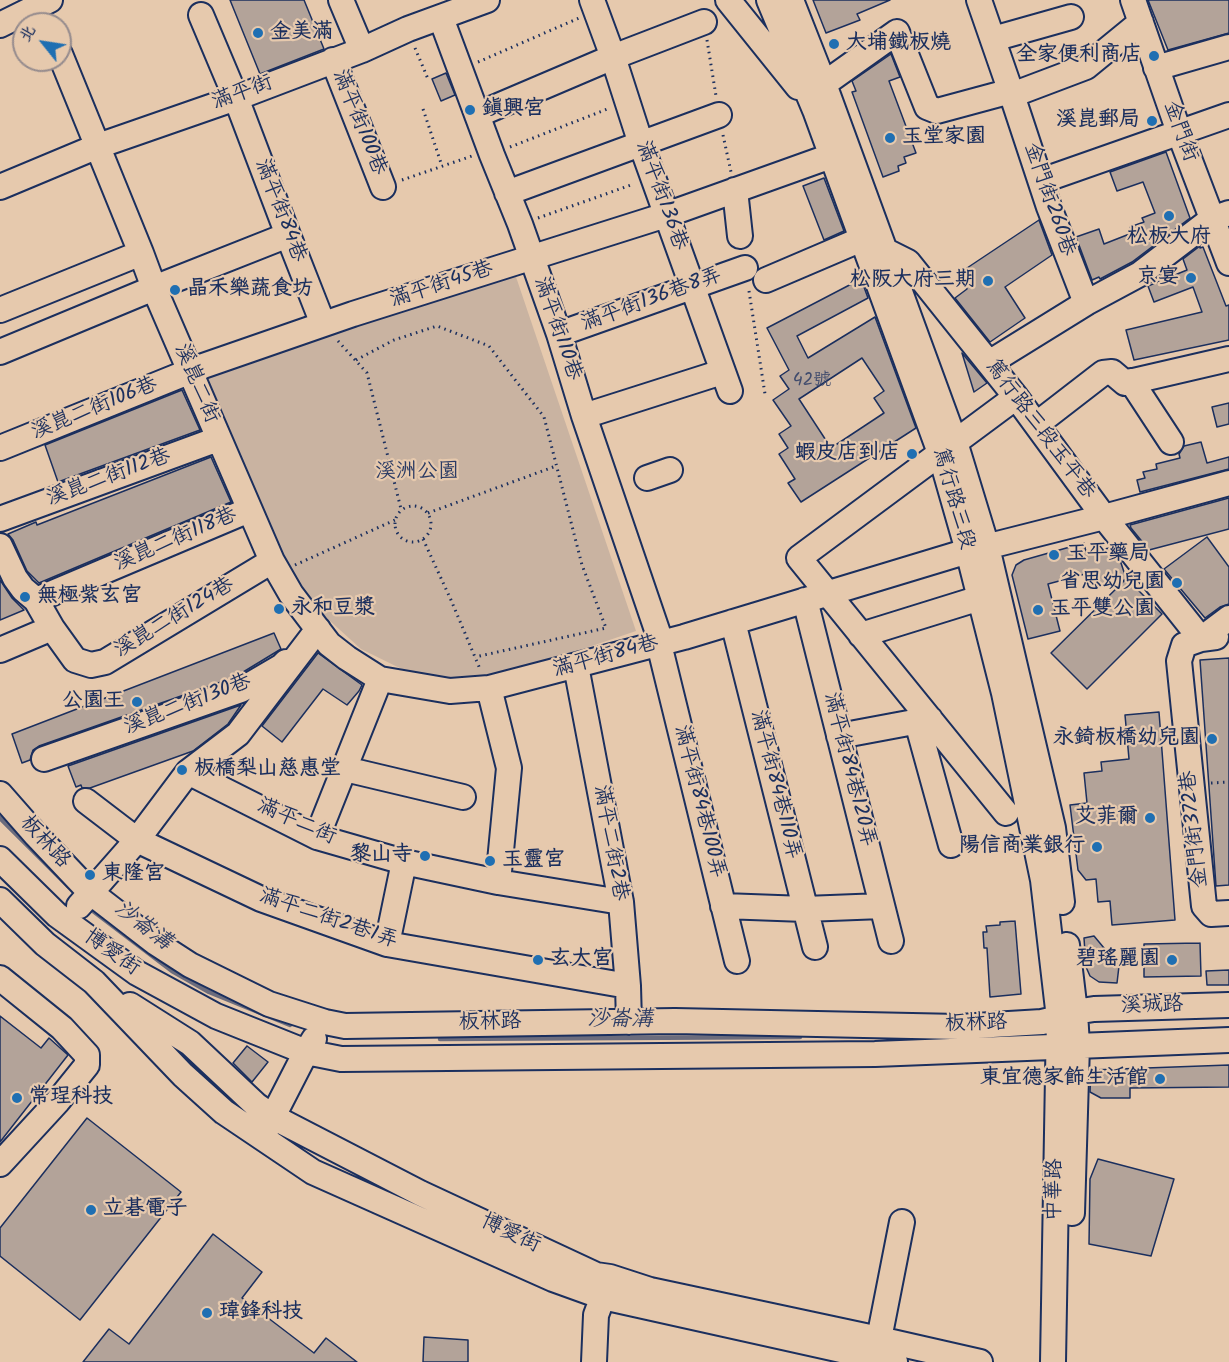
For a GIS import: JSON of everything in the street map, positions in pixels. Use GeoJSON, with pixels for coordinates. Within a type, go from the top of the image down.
{"type":"FeatureCollection","features":[{"type":"Feature","properties":{"kind":"street"},"geometry":{"type":"LineString","coordinates":[[341,0],[362,50]]}},
{"type":"Feature","properties":{"kind":"street","name":"滿平街"},"geometry":{"type":"LineString","coordinates":[[0,188],[98,146],[236,98],[487,0]]}},
{"type":"Feature","properties":{"kind":"street"},"geometry":{"type":"LineString","coordinates":[[728,0],[815,110]]}},
{"type":"Feature","properties":{"kind":"street","name":"篤行路三段"},"geometry":{"type":"LineString","coordinates":[[770,0],[815,110],[862,239],[948,448]]}},
{"type":"Feature","properties":{"kind":"street","name":"篤行路三段"},"geometry":{"type":"LineString","coordinates":[[790,0],[824,84],[885,250],[948,448],[977,549],[1053,828],[1067,1015]]}},
{"type":"Feature","properties":{"kind":"street","name":"金門街260巷"},"geometry":{"type":"LineString","coordinates":[[979,0],[1049,207],[1086,303]]}},
{"type":"Feature","properties":{"kind":"street","name":"滿平街136巷"},"geometry":{"type":"LineString","coordinates":[[584,416],[726,382],[594,5]]}},
{"type":"Feature","properties":{"kind":"street"},"geometry":{"type":"LineString","coordinates":[[0,25],[44,7]]}},
{"type":"Feature","properties":{"kind":"street"},"geometry":{"type":"LineString","coordinates":[[824,84],[897,32],[927,107],[937,111],[1012,93],[1086,67],[1137,11]]}},
{"type":"Feature","properties":{"kind":"street","name":"金門街"},"geometry":{"type":"LineString","coordinates":[[1137,11],[1179,132],[1221,216],[1229,263]]}},
{"type":"Feature","properties":{"kind":"street","name":"滿平街84巷"},"geometry":{"type":"LineString","coordinates":[[201,15],[236,98],[323,324]]}},
{"type":"Feature","properties":{"kind":"street"},"geometry":{"type":"LineString","coordinates":[[993,39],[1071,17]]}},
{"type":"Feature","properties":{"kind":"street","name":"滿平街110巷"},"geometry":{"type":"LineString","coordinates":[[441,18],[459,70],[520,224],[559,334],[584,416],[655,622],[659,644]]}},
{"type":"Feature","properties":{"kind":"street"},"geometry":{"type":"LineString","coordinates":[[477,115],[613,57],[704,22]]}},
{"type":"Feature","properties":{"kind":"street"},"geometry":{"type":"LineString","coordinates":[[1156,68],[1229,47]]}},
{"type":"Feature","properties":{"kind":"street","name":"滿平街100巷"},"geometry":{"type":"LineString","coordinates":[[333,60],[383,187]]}},
{"type":"Feature","properties":{"kind":"street","name":"溪崑二街"},"geometry":{"type":"LineString","coordinates":[[67,72],[154,288],[218,439],[249,510],[281,564],[291,594],[329,644],[380,679]]}},
{"type":"Feature","properties":{"kind":"street"},"geometry":{"type":"LineString","coordinates":[[507,193],[719,115]]}},
{"type":"Feature","properties":{"kind":"street"},"geometry":{"type":"LineString","coordinates":[[1041,181],[1229,115]]}},
{"type":"Feature","properties":{"kind":"street","name":"滿平街45巷"},"geometry":{"type":"LineString","coordinates":[[323,324],[666,215],[831,156]]}},
{"type":"Feature","properties":{"kind":"street"},"geometry":{"type":"LineString","coordinates":[[735,190],[740,236]]}},
{"type":"Feature","properties":{"kind":"street"},"geometry":{"type":"LineString","coordinates":[[989,363],[1086,303],[1140,274],[1221,216]]}},
{"type":"Feature","properties":{"kind":"street"},"geometry":{"type":"LineString","coordinates":[[0,352],[288,235]]}},
{"type":"Feature","properties":{"kind":"street"},"geometry":{"type":"LineString","coordinates":[[766,280],[862,239]]}},
{"type":"Feature","properties":{"kind":"street","name":"篤行路三段玉平巷"},"geometry":{"type":"LineString","coordinates":[[862,239],[908,262],[1037,424],[1104,517],[1201,639]]}},
{"type":"Feature","properties":{"kind":"street"},"geometry":{"type":"LineString","coordinates":[[0,310],[141,253]]}},
{"type":"Feature","properties":{"kind":"street","name":"滿平街136巷8弄"},"geometry":{"type":"LineString","coordinates":[[559,334],[745,268]]}},
{"type":"Feature","properties":{"kind":"street","name":"溪崑二街106巷"},"geometry":{"type":"LineString","coordinates":[[0,448],[203,366],[323,324]]}},
{"type":"Feature","properties":{"kind":"street"},"geometry":{"type":"LineString","coordinates":[[1128,382],[1229,359]]}},
{"type":"Feature","properties":{"kind":"street"},"geometry":{"type":"LineString","coordinates":[[1037,424],[1103,373],[1112,372],[1128,382],[1171,442]]}},
{"type":"Feature","properties":{"kind":"street"},"geometry":{"type":"LineString","coordinates":[[1006,813],[924,721],[861,635],[816,596],[799,558],[1016,397]]}},
{"type":"Feature","properties":{"kind":"street","name":"溪崑二街112巷"},"geometry":{"type":"LineString","coordinates":[[0,519],[218,439]]}},
{"type":"Feature","properties":{"kind":"street","name":"滿平街84巷"},"geometry":{"type":"LineString","coordinates":[[380,679],[450,692],[486,682],[576,666],[659,644],[977,549],[1229,483]]}},
{"type":"Feature","properties":{"kind":"street","name":"溪崑二街118巷"},"geometry":{"type":"LineString","coordinates":[[36,600],[249,510]]}},
{"type":"Feature","properties":{"kind":"street"},"geometry":{"type":"LineString","coordinates":[[0,546],[15,578],[23,589],[36,600],[52,628],[0,650]]}},
{"type":"Feature","properties":{"kind":"street","name":"篤行路三段"},"geometry":{"type":"LineString","coordinates":[[977,549],[980,598],[1004,693],[1043,880],[1067,1015]]}},
{"type":"Feature","properties":{"kind":"street","name":"溪崑二街124巷"},"geometry":{"type":"LineString","coordinates":[[52,628],[75,660],[91,665],[105,662],[281,564]]}},
{"type":"Feature","properties":{"kind":"street","name":"滿平街84巷120弄"},"geometry":{"type":"LineString","coordinates":[[816,596],[839,735],[891,940]]}},
{"type":"Feature","properties":{"kind":"street"},"geometry":{"type":"LineString","coordinates":[[861,635],[980,598]]}},
{"type":"Feature","properties":{"kind":"street"},"geometry":{"type":"LineString","coordinates":[[1201,639],[1229,618]]}},
{"type":"Feature","properties":{"kind":"street","name":"滿平街84巷110弄"},"geometry":{"type":"LineString","coordinates":[[733,622],[815,947]]}},
{"type":"Feature","properties":{"kind":"street"},"geometry":{"type":"LineString","coordinates":[[85,898],[137,840],[188,772],[238,734],[318,629]]}},
{"type":"Feature","properties":{"kind":"street","name":"溪崑二街130巷"},"geometry":{"type":"LineString","coordinates":[[44,759],[241,690],[282,666],[318,629]]}},
{"type":"Feature","properties":{"kind":"street"},"geometry":{"type":"LineString","coordinates":[[1201,639],[1229,635]]}},
{"type":"Feature","properties":{"kind":"street","name":"金門街372巷"},"geometry":{"type":"LineString","coordinates":[[1201,639],[1184,645],[1179,661],[1204,906],[1211,914],[1229,913]]}},
{"type":"Feature","properties":{"kind":"street","name":"滿平街84巷100弄"},"geometry":{"type":"LineString","coordinates":[[659,644],[736,961]]}},
{"type":"Feature","properties":{"kind":"street","name":"滿平二街2巷"},"geometry":{"type":"LineString","coordinates":[[576,666],[621,902],[629,1022]]}},
{"type":"Feature","properties":{"kind":"street"},"geometry":{"type":"LineString","coordinates":[[317,837],[380,679]]}},
{"type":"Feature","properties":{"kind":"street"},"geometry":{"type":"LineString","coordinates":[[486,682],[509,768],[498,882]]}},
{"type":"Feature","properties":{"kind":"street"},"geometry":{"type":"LineString","coordinates":[[839,735],[924,721]]}},
{"type":"Feature","properties":{"kind":"street"},"geometry":{"type":"LineString","coordinates":[[924,721],[951,845]]}},
{"type":"Feature","properties":{"kind":"street"},"geometry":{"type":"LineString","coordinates":[[345,769],[463,797]]}},
{"type":"Feature","properties":{"kind":"street","name":"滿平二街"},"geometry":{"type":"LineString","coordinates":[[188,772],[317,837],[404,862],[498,882],[621,902]]}},
{"type":"Feature","properties":{"kind":"street","name":"板林路"},"geometry":{"type":"LineString","coordinates":[[0,794],[36,835],[85,898],[190,965],[269,1004],[325,1022],[348,1026],[675,1021],[959,1027],[1042,1022],[1067,1015]]}},
{"type":"Feature","properties":{"kind":"street","name":"滿平二街2巷1弄"},"geometry":{"type":"LineString","coordinates":[[86,801],[137,840],[261,899],[387,944],[628,986]]}},
{"type":"Feature","properties":{"kind":"street","name":"博愛街"},"geometry":{"type":"LineString","coordinates":[[0,859],[57,915],[137,973],[216,1016],[306,1052]]}},
{"type":"Feature","properties":{"kind":"street"},"geometry":{"type":"LineString","coordinates":[[387,944],[404,862]]}},
{"type":"Feature","properties":{"kind":"street","name":"博愛街"},"geometry":{"type":"LineString","coordinates":[[0,900],[45,944],[94,982],[190,1043],[256,1105],[273,1117],[420,1193],[596,1275],[606,1287],[895,1362]]}},
{"type":"Feature","properties":{"kind":"street"},"geometry":{"type":"LineString","coordinates":[[723,906],[805,909],[882,906]]}},
{"type":"Feature","properties":{"kind":"street"},"geometry":{"type":"LineString","coordinates":[[0,978],[62,1028],[87,1055],[87,1065],[58,1101],[0,1164]]}},
{"type":"Feature","properties":{"kind":"street","name":"博愛街"},"geometry":{"type":"LineString","coordinates":[[94,982],[183,1074],[224,1112],[313,1172],[553,1280],[650,1290],[980,1362]]}},
{"type":"Feature","properties":{"kind":"street","name":"溪城路"},"geometry":{"type":"LineString","coordinates":[[1067,1015],[1094,1009],[1229,1005]]}},
{"type":"Feature","properties":{"kind":"street","name":"中華路"},"geometry":{"type":"LineString","coordinates":[[1067,1015],[1067,1362]]}},
{"type":"Feature","properties":{"kind":"street"},"geometry":{"type":"LineString","coordinates":[[262,1138],[306,1052],[325,1022]]}},
{"type":"Feature","properties":{"kind":"street","name":"溪城路"},"geometry":{"type":"LineString","coordinates":[[1067,1046],[1229,1040]]}},
{"type":"Feature","properties":{"kind":"street","name":"板林路"},"geometry":{"type":"LineString","coordinates":[[306,1052],[341,1059],[519,1058],[875,1054],[1067,1046]]}},
{"type":"Feature","properties":{"kind":"street","name":"中華路"},"geometry":{"type":"LineString","coordinates":[[1053,1362],[1067,1046]]}},
{"type":"Feature","properties":{"kind":"street"},"geometry":{"type":"LineString","coordinates":[[879,1339],[902,1222]]}},
{"type":"Feature","properties":{"kind":"street"},"geometry":{"type":"LineString","coordinates":[[594,1362],[596,1314],[606,1287]]}},
{"type":"Feature","properties":{"kind":"path"},"geometry":{"type":"LineString","coordinates":[[459,70],[594,5]]}},
{"type":"Feature","properties":{"kind":"path"},"geometry":{"type":"LineString","coordinates":[[408,29],[428,79]]}},
{"type":"Feature","properties":{"kind":"path"},"geometry":{"type":"LineString","coordinates":[[383,187],[441,166],[491,152],[627,101]]}},
{"type":"Feature","properties":{"kind":"path"},"geometry":{"type":"LineString","coordinates":[[423,109],[441,166]]}},
{"type":"Feature","properties":{"kind":"path"},"geometry":{"type":"LineString","coordinates":[[520,224],[653,177]]}},
{"type":"Feature","properties":{"kind":"path"},"geometry":{"type":"LineString","coordinates":[[745,268],[765,394]]}},
{"type":"Feature","properties":{"kind":"path"},"geometry":{"type":"LineString","coordinates":[[323,324],[367,373],[401,509]]}},
{"type":"Feature","properties":{"kind":"path"},"geometry":{"type":"LineString","coordinates":[[356,360],[394,340],[437,326],[489,346],[544,417],[582,565],[606,628],[475,657]]}},
{"type":"Feature","properties":{"kind":"path"},"geometry":{"type":"LineString","coordinates":[[428,513],[557,466]]}},
{"type":"Feature","properties":{"kind":"path"},"geometry":{"type":"LineString","coordinates":[[412,505],[424,508],[428,513],[432,524],[423,539],[417,542],[405,540],[396,532],[395,520],[401,509],[412,505]]}},
{"type":"Feature","properties":{"kind":"path"},"geometry":{"type":"LineString","coordinates":[[281,564],[395,520]]}},
{"type":"Feature","properties":{"kind":"path"},"geometry":{"type":"LineString","coordinates":[[423,539],[486,682]]}},
{"type":"Feature","properties":{"kind":"green space","name":"溪洲公園"},"geometry":{"type":"Polygon","coordinates":[[[514,271],[636,631],[483,683],[416,676],[361,649],[298,592],[206,377],[514,271]]]}},
{"type":"Feature","properties":{"kind":"building","name":"金美滿"},"geometry":{"type":"Polygon","coordinates":[[[230,0],[304,0],[324,49],[260,74],[230,0]]]}},
{"type":"Feature","properties":{"kind":"building"},"geometry":{"type":"Polygon","coordinates":[[[813,0],[890,0],[857,14],[860,20],[826,33],[813,0]]]}},
{"type":"Feature","properties":{"kind":"building"},"geometry":{"type":"Polygon","coordinates":[[[1148,0],[1229,0],[1229,33],[1168,50],[1148,0]]]}},
{"type":"Feature","properties":{"kind":"building"},"geometry":{"type":"Polygon","coordinates":[[[891,54],[900,77],[889,81],[916,153],[904,157],[906,163],[898,166],[899,171],[883,177],[852,92],[856,91],[852,81],[891,54]]]}},
{"type":"Feature","properties":{"kind":"building"},"geometry":{"type":"Polygon","coordinates":[[[446,73],[455,95],[441,101],[432,79],[446,73]]]}},
{"type":"Feature","properties":{"kind":"building","name":"松板大府"},"geometry":{"type":"Polygon","coordinates":[[[1166,152],[1190,218],[1132,262],[1100,279],[1099,277],[1092,280],[1076,237],[1099,229],[1104,244],[1132,233],[1130,227],[1144,222],[1142,218],[1155,213],[1143,182],[1117,191],[1110,172],[1166,152]]]}},
{"type":"Feature","properties":{"kind":"building"},"geometry":{"type":"Polygon","coordinates":[[[824,178],[844,231],[824,240],[803,186],[824,178]]]}},
{"type":"Feature","properties":{"kind":"building","name":"松阪大府三期"},"geometry":{"type":"Polygon","coordinates":[[[1039,220],[1052,255],[1005,287],[1025,318],[990,342],[955,298],[967,289],[958,274],[1039,220]]]}},
{"type":"Feature","properties":{"kind":"building"},"geometry":{"type":"Polygon","coordinates":[[[1200,246],[1200,248],[1203,247],[1226,306],[1229,305],[1229,340],[1134,360],[1126,330],[1202,312],[1193,287],[1154,302],[1148,286],[1187,270],[1183,259],[1200,246]]]}},
{"type":"Feature","properties":{"kind":"building"},"geometry":{"type":"Polygon","coordinates":[[[861,279],[868,298],[797,336],[808,358],[875,317],[916,428],[801,502],[788,483],[795,479],[779,454],[788,448],[779,434],[791,426],[773,400],[789,389],[780,376],[789,370],[767,328],[861,279]],[[862,358],[799,399],[831,448],[884,413],[874,398],[884,391],[862,358]]]}},
{"type":"Feature","properties":{"kind":"building"},"geometry":{"type":"Polygon","coordinates":[[[962,353],[987,383],[974,392],[962,353]]]}},
{"type":"Feature","properties":{"kind":"building"},"geometry":{"type":"Polygon","coordinates":[[[182,390],[200,430],[58,482],[45,445],[182,390]]]}},
{"type":"Feature","properties":{"kind":"building"},"geometry":{"type":"Polygon","coordinates":[[[1229,403],[1229,424],[1217,427],[1212,407],[1229,403]]]}},
{"type":"Feature","properties":{"kind":"building"},"geometry":{"type":"Polygon","coordinates":[[[1201,442],[1207,463],[1229,457],[1229,469],[1140,492],[1137,480],[1145,478],[1143,472],[1157,469],[1156,464],[1180,458],[1179,454],[1184,446],[1201,442]]]}},
{"type":"Feature","properties":{"kind":"building"},"geometry":{"type":"Polygon","coordinates":[[[211,457],[231,502],[39,583],[27,571],[8,534],[36,522],[37,525],[211,457]]]}},
{"type":"Feature","properties":{"kind":"building"},"geometry":{"type":"Polygon","coordinates":[[[1229,498],[1229,529],[1149,550],[1130,525],[1229,498]]]}},
{"type":"Feature","properties":{"kind":"building"},"geometry":{"type":"Polygon","coordinates":[[[1207,537],[1229,567],[1229,604],[1220,607],[1205,618],[1164,569],[1207,537]]]}},
{"type":"Feature","properties":{"kind":"building"},"geometry":{"type":"Polygon","coordinates":[[[1084,543],[1086,552],[1110,548],[1120,560],[1126,578],[1162,614],[1087,689],[1051,653],[1125,580],[1089,589],[1085,574],[1048,584],[1060,631],[1028,639],[1012,575],[1016,565],[1024,560],[1084,543]]]}},
{"type":"Feature","properties":{"kind":"building"},"geometry":{"type":"Polygon","coordinates":[[[0,580],[12,598],[24,610],[0,620],[0,580]]]}},
{"type":"Feature","properties":{"kind":"building","name":"公園王"},"geometry":{"type":"Polygon","coordinates":[[[274,633],[281,649],[235,677],[39,746],[33,750],[30,760],[22,763],[12,734],[274,633]]]}},
{"type":"Feature","properties":{"kind":"building"},"geometry":{"type":"Polygon","coordinates":[[[318,653],[362,685],[347,705],[323,689],[282,742],[262,726],[318,653]]]}},
{"type":"Feature","properties":{"kind":"building"},"geometry":{"type":"Polygon","coordinates":[[[1229,658],[1229,885],[1216,886],[1200,660],[1229,658]]]}},
{"type":"Feature","properties":{"kind":"building","name":"公園王"},"geometry":{"type":"Polygon","coordinates":[[[241,705],[228,724],[193,751],[90,788],[82,788],[81,785],[76,787],[68,766],[241,705]]]}},
{"type":"Feature","properties":{"kind":"building"},"geometry":{"type":"Polygon","coordinates":[[[1159,712],[1175,920],[1112,925],[1110,901],[1098,902],[1096,879],[1086,880],[1078,870],[1070,805],[1087,803],[1084,773],[1102,771],[1101,762],[1129,759],[1125,715],[1159,712]]]}},
{"type":"Feature","properties":{"kind":"building"},"geometry":{"type":"Polygon","coordinates":[[[1015,921],[1021,994],[990,997],[987,948],[984,948],[983,932],[987,932],[986,926],[1015,921]]]}},
{"type":"Feature","properties":{"kind":"building"},"geometry":{"type":"Polygon","coordinates":[[[1094,936],[1119,966],[1117,983],[1099,982],[1090,976],[1086,967],[1084,938],[1094,936]]]}},
{"type":"Feature","properties":{"kind":"building","name":"碧瑤麗園"},"geometry":{"type":"Polygon","coordinates":[[[1200,943],[1201,976],[1144,977],[1144,944],[1200,943]]]}},
{"type":"Feature","properties":{"kind":"building"},"geometry":{"type":"Polygon","coordinates":[[[1229,970],[1229,985],[1207,985],[1206,971],[1229,970]]]}},
{"type":"Feature","properties":{"kind":"building","name":"常珵科技"},"geometry":{"type":"Polygon","coordinates":[[[0,1016],[41,1048],[49,1038],[68,1055],[0,1142],[0,1016]]]}},
{"type":"Feature","properties":{"kind":"building"},"geometry":{"type":"Polygon","coordinates":[[[247,1046],[268,1062],[252,1082],[233,1063],[247,1046]]]}},
{"type":"Feature","properties":{"kind":"building","name":"東宜德家飾生活館"},"geometry":{"type":"Polygon","coordinates":[[[1229,1065],[1229,1087],[1130,1088],[1130,1098],[1101,1098],[1090,1092],[1091,1070],[1229,1065]]]}},
{"type":"Feature","properties":{"kind":"building","name":"立碁電子"},"geometry":{"type":"Polygon","coordinates":[[[87,1118],[181,1192],[80,1320],[0,1256],[0,1228],[87,1118]]]}},
{"type":"Feature","properties":{"kind":"building"},"geometry":{"type":"Polygon","coordinates":[[[1098,1159],[1174,1179],[1151,1256],[1089,1244],[1090,1179],[1098,1159]]]}},
{"type":"Feature","properties":{"kind":"building","name":"瑋鋒科技"},"geometry":{"type":"Polygon","coordinates":[[[213,1234],[262,1272],[242,1298],[314,1353],[326,1338],[357,1362],[83,1362],[109,1329],[129,1344],[213,1234]]]}},
{"type":"Feature","properties":{"kind":"building"},"geometry":{"type":"Polygon","coordinates":[[[424,1337],[468,1340],[468,1362],[423,1362],[424,1337]]]}},
{"type":"Feature","properties":{"kind":"waterway","name":"沙崙溝"},"geometry":{"type":"LineString","coordinates":[[0,818],[69,887]]}},
{"type":"Feature","properties":{"kind":"waterway","name":"沙崙溝"},"geometry":{"type":"LineString","coordinates":[[87,906],[172,971],[209,992],[290,1025]]}},
{"type":"Feature","properties":{"kind":"waterway","name":"沙崙溝"},"geometry":{"type":"LineString","coordinates":[[440,1039],[800,1037]]}},
{"type":"Feature","properties":{"kind":"place","name":"金美滿"},"geometry":{"type":"Point","coordinates":[258,33]}},
{"type":"Feature","properties":{"kind":"place","name":"大埔鐵板燒"},"geometry":{"type":"Point","coordinates":[834,44]}},
{"type":"Feature","properties":{"kind":"place","name":"全家便利商店"},"geometry":{"type":"Point","coordinates":[1154,56]}},
{"type":"Feature","properties":{"kind":"place","name":"鎮興宮"},"geometry":{"type":"Point","coordinates":[470,110]}},
{"type":"Feature","properties":{"kind":"place","name":"溪崑郵局"},"geometry":{"type":"Point","coordinates":[1152,121]}},
{"type":"Feature","properties":{"kind":"place","name":"玉堂家園"},"geometry":{"type":"Point","coordinates":[890,138]}},
{"type":"Feature","properties":{"kind":"place","name":"松板大府"},"geometry":{"type":"Point","coordinates":[1169,216]}},
{"type":"Feature","properties":{"kind":"place","name":"京宴"},"geometry":{"type":"Point","coordinates":[1191,278]}},
{"type":"Feature","properties":{"kind":"place","name":"松阪大府三期"},"geometry":{"type":"Point","coordinates":[988,281]}},
{"type":"Feature","properties":{"kind":"place","name":"晶禾樂蔬食坊"},"geometry":{"type":"Point","coordinates":[175,290]}},
{"type":"Feature","properties":{"kind":"place","name":"蝦皮店到店"},"geometry":{"type":"Point","coordinates":[912,454]}},
{"type":"Feature","properties":{"kind":"place","name":"玉平藥局"},"geometry":{"type":"Point","coordinates":[1054,555]}},
{"type":"Feature","properties":{"kind":"place","name":"省思幼兒園"},"geometry":{"type":"Point","coordinates":[1177,583]}},
{"type":"Feature","properties":{"kind":"place","name":"無極紫玄宮"},"geometry":{"type":"Point","coordinates":[25,597]}},
{"type":"Feature","properties":{"kind":"place","name":"永和豆漿"},"geometry":{"type":"Point","coordinates":[279,609]}},
{"type":"Feature","properties":{"kind":"place","name":"玉平雙公園"},"geometry":{"type":"Point","coordinates":[1038,610]}},
{"type":"Feature","properties":{"kind":"place","name":"公園王"},"geometry":{"type":"Point","coordinates":[137,702]}},
{"type":"Feature","properties":{"kind":"place","name":"永錡板橋幼兒園"},"geometry":{"type":"Point","coordinates":[1212,739]}},
{"type":"Feature","properties":{"kind":"place","name":"板橋梨山慈惠堂"},"geometry":{"type":"Point","coordinates":[182,770]}},
{"type":"Feature","properties":{"kind":"place","name":"艾菲爾"},"geometry":{"type":"Point","coordinates":[1150,818]}},
{"type":"Feature","properties":{"kind":"place","name":"陽信商業銀行"},"geometry":{"type":"Point","coordinates":[1097,847]}},
{"type":"Feature","properties":{"kind":"place","name":"黎山寺"},"geometry":{"type":"Point","coordinates":[425,856]}},
{"type":"Feature","properties":{"kind":"place","name":"玉靈宮"},"geometry":{"type":"Point","coordinates":[490,861]}},
{"type":"Feature","properties":{"kind":"place","name":"東隆宮"},"geometry":{"type":"Point","coordinates":[90,875]}},
{"type":"Feature","properties":{"kind":"place","name":"玄大宮"},"geometry":{"type":"Point","coordinates":[538,960]}},
{"type":"Feature","properties":{"kind":"place","name":"碧瑤麗園"},"geometry":{"type":"Point","coordinates":[1172,960]}},
{"type":"Feature","properties":{"kind":"place","name":"東宜德家飾生活館"},"geometry":{"type":"Point","coordinates":[1160,1079]}},
{"type":"Feature","properties":{"kind":"place","name":"常珵科技"},"geometry":{"type":"Point","coordinates":[17,1098]}},
{"type":"Feature","properties":{"kind":"place","name":"立碁電子"},"geometry":{"type":"Point","coordinates":[91,1210]}},
{"type":"Feature","properties":{"kind":"place","name":"瑋鋒科技"},"geometry":{"type":"Point","coordinates":[207,1313]}}]}
